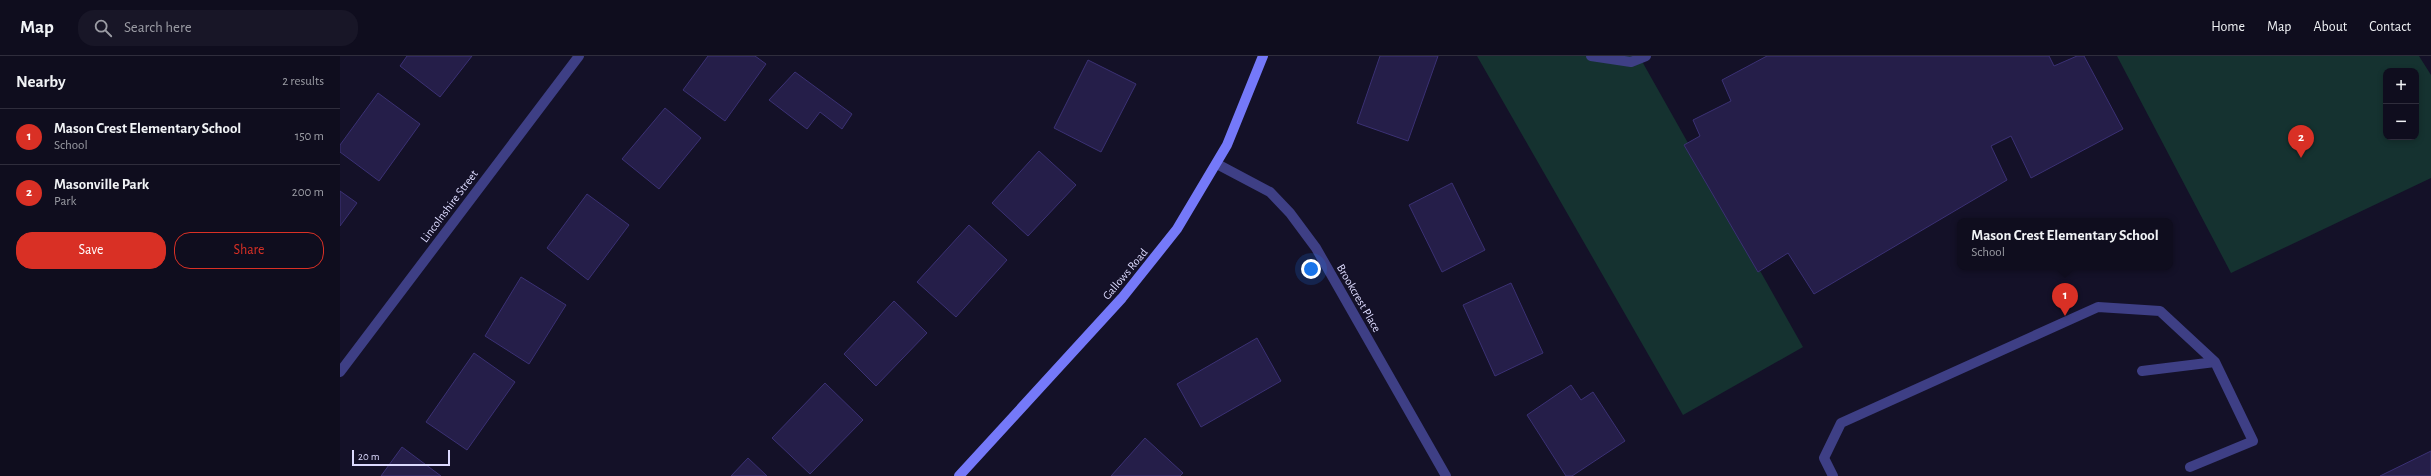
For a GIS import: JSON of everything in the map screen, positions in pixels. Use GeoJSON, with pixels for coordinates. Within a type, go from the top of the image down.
{"type":"FeatureCollection","features":[{"type":"Feature","properties":{"kind":"main road","name":"Gallows Road"},"geometry":{"type":"LineString","coordinates":[[958,476],[1146,270],[1177,229],[1217,164],[1240,116],[1263,56]]}},
{"type":"Feature","properties":{"kind":"street","name":"Lincolnshire Street"},"geometry":{"type":"LineString","coordinates":[[340,372],[579,56]]}},
{"type":"Feature","properties":{"kind":"street"},"geometry":{"type":"LineString","coordinates":[[1591,56],[1631,62],[1646,56]]}},
{"type":"Feature","properties":{"kind":"street","name":"Brookcrest Place"},"geometry":{"type":"LineString","coordinates":[[1217,164],[1270,192],[1290,213],[1316,248],[1446,476]]}},
{"type":"Feature","properties":{"kind":"street"},"geometry":{"type":"LineString","coordinates":[[1833,476],[1824,458],[1841,423],[2098,307],[2160,311],[2215,362],[2253,441],[2190,467]]}},
{"type":"Feature","properties":{"kind":"street"},"geometry":{"type":"LineString","coordinates":[[2142,371],[2215,362]]}},
{"type":"Feature","properties":{"kind":"green space"},"geometry":{"type":"Polygon","coordinates":[[[1477,56],[1639,56],[1803,347],[1683,415],[1477,56]]]}},
{"type":"Feature","properties":{"kind":"green space"},"geometry":{"type":"Polygon","coordinates":[[[2117,56],[2419,56],[2431,75],[2431,178],[2231,273],[2117,56]]]}},
{"type":"Feature","properties":{"kind":"building"},"geometry":{"type":"Polygon","coordinates":[[[407,56],[472,56],[440,97],[400,66],[407,56]]]}},
{"type":"Feature","properties":{"kind":"building"},"geometry":{"type":"Polygon","coordinates":[[[708,56],[755,56],[766,64],[725,121],[683,90],[708,56]]]}},
{"type":"Feature","properties":{"kind":"building"},"geometry":{"type":"Polygon","coordinates":[[[1380,56],[1438,56],[1408,141],[1357,123],[1380,56]]]}},
{"type":"Feature","properties":{"kind":"building"},"geometry":{"type":"Polygon","coordinates":[[[1767,56],[2049,56],[2054,66],[2077,56],[2084,56],[2123,129],[2031,178],[2011,136],[1991,146],[2007,180],[1814,294],[1788,253],[1758,272],[1684,145],[1700,136],[1693,120],[1731,101],[1722,80],[1767,56]]]}},
{"type":"Feature","properties":{"kind":"building"},"geometry":{"type":"Polygon","coordinates":[[[1088,60],[1136,84],[1101,152],[1054,128],[1088,60]]]}},
{"type":"Feature","properties":{"kind":"building"},"geometry":{"type":"Polygon","coordinates":[[[795,72],[852,114],[842,129],[820,112],[807,129],[769,100],[795,72]]]}},
{"type":"Feature","properties":{"kind":"building"},"geometry":{"type":"Polygon","coordinates":[[[378,93],[420,124],[379,181],[340,152],[340,145],[378,93]]]}},
{"type":"Feature","properties":{"kind":"building"},"geometry":{"type":"Polygon","coordinates":[[[665,108],[701,138],[659,189],[622,159],[665,108]]]}},
{"type":"Feature","properties":{"kind":"building"},"geometry":{"type":"Polygon","coordinates":[[[1039,151],[1076,185],[1028,236],[992,203],[1039,151]]]}},
{"type":"Feature","properties":{"kind":"building"},"geometry":{"type":"Polygon","coordinates":[[[1452,183],[1485,250],[1442,272],[1409,205],[1452,183]]]}},
{"type":"Feature","properties":{"kind":"building"},"geometry":{"type":"Polygon","coordinates":[[[340,191],[357,203],[340,226],[340,191]]]}},
{"type":"Feature","properties":{"kind":"building"},"geometry":{"type":"Polygon","coordinates":[[[587,194],[629,225],[588,280],[547,248],[587,194]]]}},
{"type":"Feature","properties":{"kind":"building"},"geometry":{"type":"Polygon","coordinates":[[[969,225],[1007,260],[956,317],[917,282],[969,225]]]}},
{"type":"Feature","properties":{"kind":"building"},"geometry":{"type":"Polygon","coordinates":[[[521,277],[566,305],[529,364],[485,336],[521,277]]]}},
{"type":"Feature","properties":{"kind":"building"},"geometry":{"type":"Polygon","coordinates":[[[1511,283],[1543,353],[1495,376],[1463,305],[1511,283]]]}},
{"type":"Feature","properties":{"kind":"building"},"geometry":{"type":"Polygon","coordinates":[[[894,301],[927,333],[876,386],[844,354],[894,301]]]}},
{"type":"Feature","properties":{"kind":"building"},"geometry":{"type":"Polygon","coordinates":[[[1257,338],[1281,381],[1201,427],[1177,384],[1257,338]]]}},
{"type":"Feature","properties":{"kind":"building"},"geometry":{"type":"Polygon","coordinates":[[[474,353],[515,382],[467,450],[426,422],[474,353]]]}},
{"type":"Feature","properties":{"kind":"building"},"geometry":{"type":"Polygon","coordinates":[[[825,383],[863,420],[810,474],[772,438],[825,383]]]}},
{"type":"Feature","properties":{"kind":"building"},"geometry":{"type":"Polygon","coordinates":[[[1571,385],[1581,400],[1593,392],[1625,441],[1572,476],[1566,476],[1527,415],[1571,385]]]}},
{"type":"Feature","properties":{"kind":"building"},"geometry":{"type":"Polygon","coordinates":[[[1145,438],[1183,473],[1180,476],[1111,476],[1145,438]]]}},
{"type":"Feature","properties":{"kind":"building"},"geometry":{"type":"Polygon","coordinates":[[[402,447],[441,476],[381,476],[402,447]]]}},
{"type":"Feature","properties":{"kind":"building"},"geometry":{"type":"Polygon","coordinates":[[[2431,451],[2431,476],[2380,476],[2429,452],[2431,451]]]}},
{"type":"Feature","properties":{"kind":"building"},"geometry":{"type":"Polygon","coordinates":[[[748,458],[767,476],[731,476],[748,458]]]}},
{"type":"Feature","properties":{"kind":"place","name":"Masonville Park"},"geometry":{"type":"Point","coordinates":[2301,158]}},
{"type":"Feature","properties":{"kind":"place","name":"Mason Crest Elementary School"},"geometry":{"type":"Point","coordinates":[2065,316]}}]}
